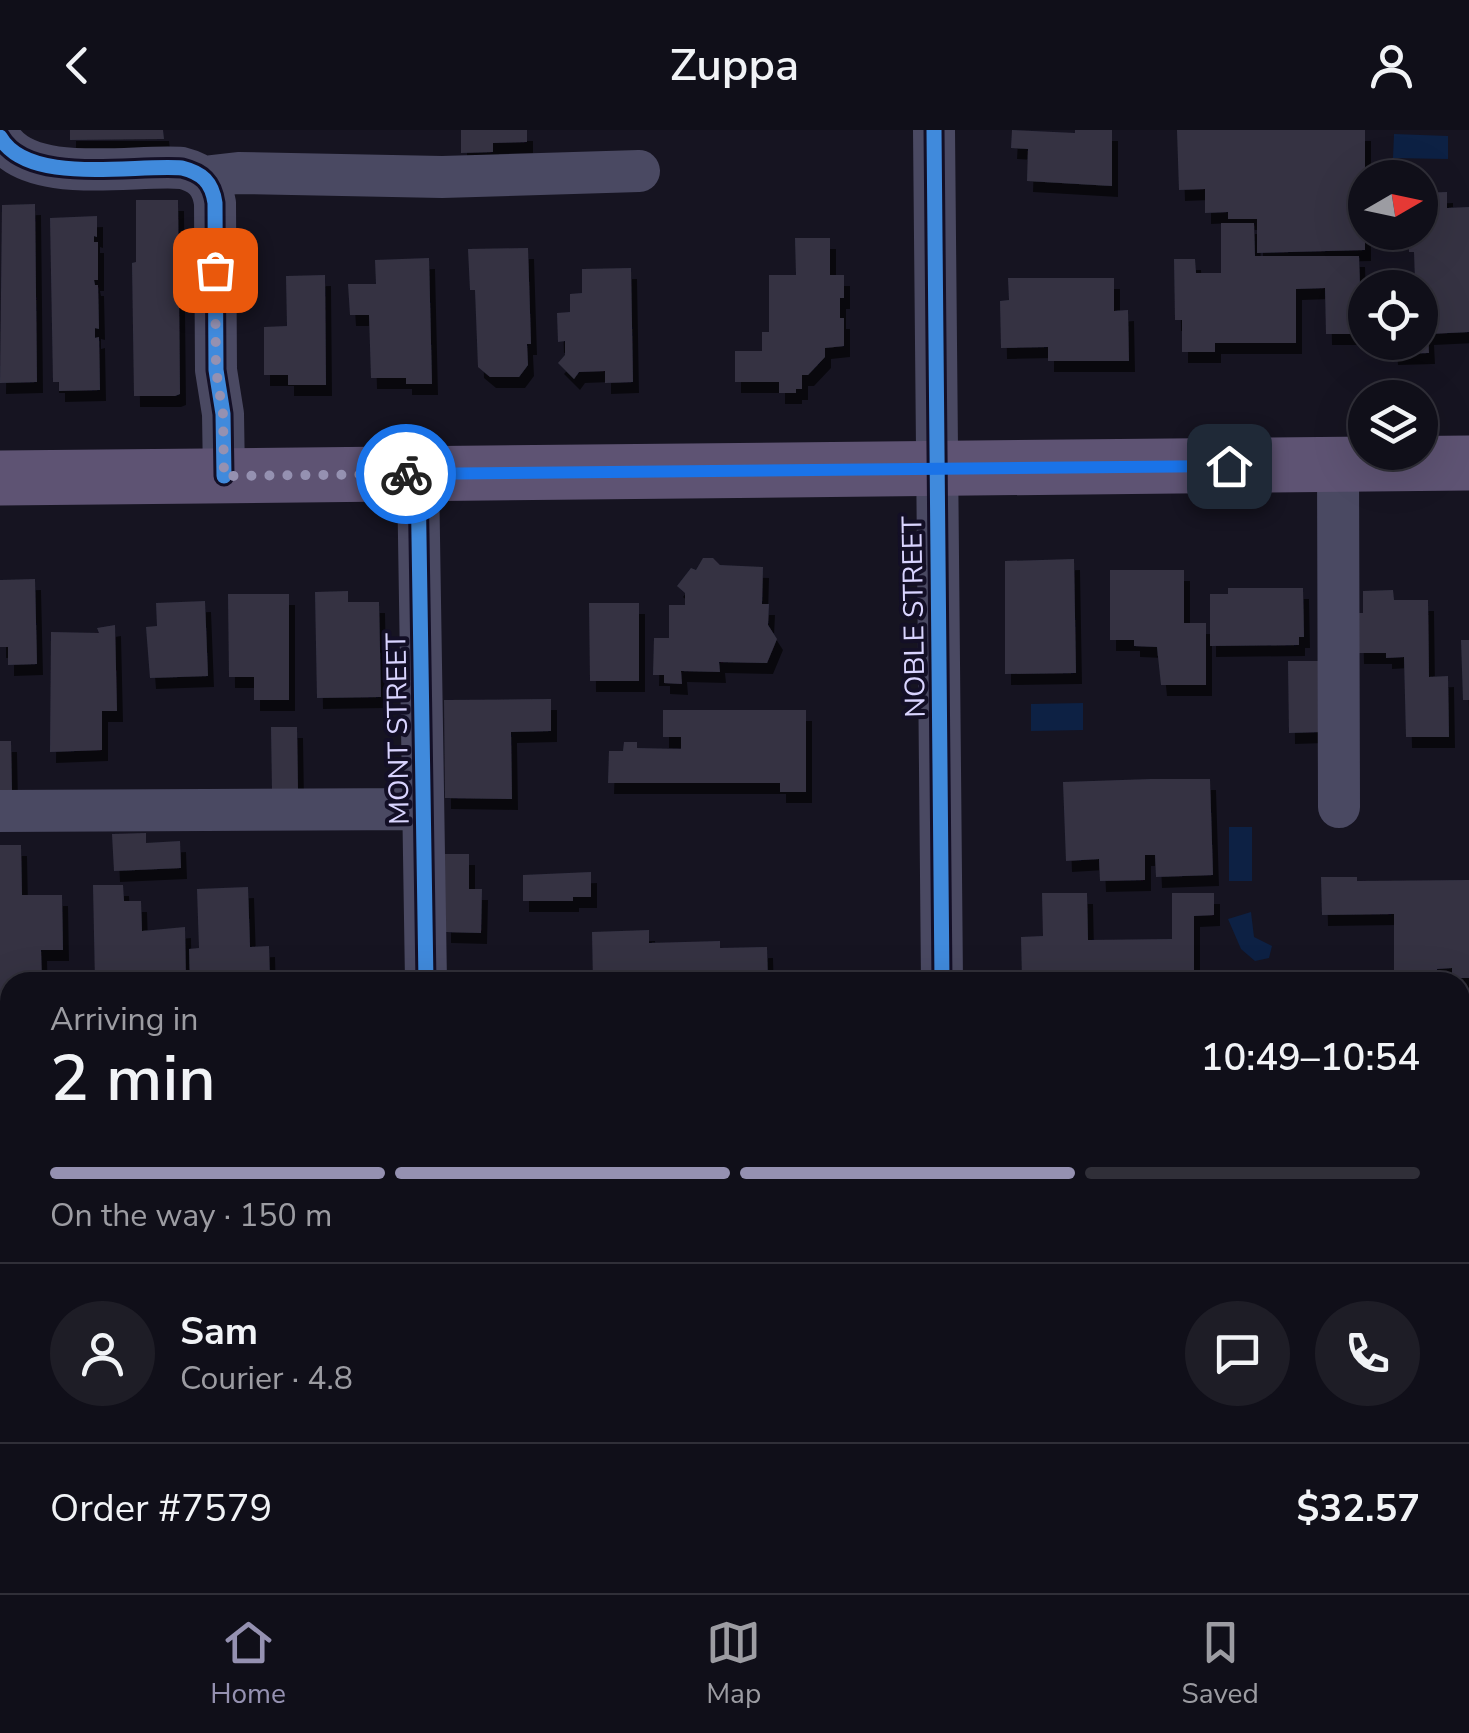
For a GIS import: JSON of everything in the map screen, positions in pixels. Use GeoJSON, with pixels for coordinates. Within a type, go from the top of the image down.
{"type":"FeatureCollection","features":[{"type":"Feature","properties":{"kind":"main road"},"geometry":{"type":"LineString","coordinates":[[0,478],[1469,463]]}},
{"type":"Feature","properties":{"kind":"street","name":"NOBLE STREET"},"geometry":{"type":"LineString","coordinates":[[934,130],[942,972]]}},
{"type":"Feature","properties":{"kind":"street"},"geometry":{"type":"LineString","coordinates":[[0,137],[14,154],[40,165],[174,167],[203,177],[234,173],[456,177],[639,171]]}},
{"type":"Feature","properties":{"kind":"street"},"geometry":{"type":"LineString","coordinates":[[203,177],[212,188],[215,202],[216,370],[223,414],[224,476]]}},
{"type":"Feature","properties":{"kind":"street"},"geometry":{"type":"LineString","coordinates":[[1338,465],[1339,807]]}},
{"type":"Feature","properties":{"kind":"street","name":"MONT STREET"},"geometry":{"type":"LineString","coordinates":[[418,474],[426,972]]}},
{"type":"Feature","properties":{"kind":"street"},"geometry":{"type":"LineString","coordinates":[[0,811],[423,808]]}},
{"type":"Feature","properties":{"kind":"water"},"geometry":{"type":"Polygon","coordinates":[[[1394,134],[1448,136],[1448,159],[1393,158],[1394,134]]]}},
{"type":"Feature","properties":{"kind":"water"},"geometry":{"type":"Polygon","coordinates":[[[1083,703],[1083,730],[1031,731],[1031,704],[1083,703]]]}},
{"type":"Feature","properties":{"kind":"water"},"geometry":{"type":"Polygon","coordinates":[[[1229,827],[1252,827],[1252,881],[1229,881],[1229,827]]]}},
{"type":"Feature","properties":{"kind":"water"},"geometry":{"type":"Polygon","coordinates":[[[1251,912],[1254,937],[1272,946],[1269,958],[1255,961],[1241,949],[1228,919],[1251,912]]]}},
{"type":"Feature","properties":{"kind":"building"},"geometry":{"type":"Polygon","coordinates":[[[70,130],[163,130],[164,139],[70,140],[70,130]]]}},
{"type":"Feature","properties":{"kind":"building"},"geometry":{"type":"Polygon","coordinates":[[[461,130],[527,130],[527,142],[493,143],[493,152],[461,153],[461,130]]]}},
{"type":"Feature","properties":{"kind":"building"},"geometry":{"type":"Polygon","coordinates":[[[1012,130],[1112,130],[1112,186],[1027,181],[1028,149],[1011,148],[1012,130]]]}},
{"type":"Feature","properties":{"kind":"building"},"geometry":{"type":"Polygon","coordinates":[[[1177,130],[1365,130],[1365,160],[1348,160],[1348,250],[1365,250],[1257,253],[1257,219],[1228,219],[1228,212],[1205,213],[1205,189],[1179,190],[1177,130]]]}},
{"type":"Feature","properties":{"kind":"building"},"geometry":{"type":"Polygon","coordinates":[[[1438,192],[1447,192],[1447,208],[1469,207],[1469,332],[1438,334],[1438,270],[1415,270],[1414,252],[1409,252],[1438,250],[1438,192]]]}},
{"type":"Feature","properties":{"kind":"building"},"geometry":{"type":"Polygon","coordinates":[[[136,200],[178,200],[180,394],[175,396],[134,396],[132,263],[136,262],[136,200]]]}},
{"type":"Feature","properties":{"kind":"building"},"geometry":{"type":"Polygon","coordinates":[[[35,204],[37,382],[0,383],[2,205],[35,204]]]}},
{"type":"Feature","properties":{"kind":"building"},"geometry":{"type":"Polygon","coordinates":[[[97,216],[94,242],[98,242],[98,280],[94,280],[98,285],[99,329],[95,328],[95,338],[99,337],[100,390],[59,391],[59,382],[53,382],[50,218],[97,216]]]}},
{"type":"Feature","properties":{"kind":"building"},"geometry":{"type":"Polygon","coordinates":[[[1221,223],[1254,223],[1255,256],[1359,256],[1359,270],[1348,270],[1348,334],[1326,334],[1325,288],[1296,289],[1296,343],[1215,343],[1215,352],[1182,352],[1182,320],[1175,320],[1174,259],[1195,259],[1196,273],[1221,273],[1221,223]]]}},
{"type":"Feature","properties":{"kind":"building"},"geometry":{"type":"Polygon","coordinates":[[[795,238],[830,238],[830,275],[844,275],[840,318],[844,318],[844,346],[825,348],[825,357],[808,375],[802,375],[802,389],[796,389],[796,393],[779,393],[779,382],[735,382],[735,351],[762,351],[762,332],[769,332],[769,275],[796,275],[795,238]]]}},
{"type":"Feature","properties":{"kind":"building"},"geometry":{"type":"Polygon","coordinates":[[[528,248],[528,365],[519,377],[490,377],[478,367],[475,290],[470,290],[468,249],[528,248]]]}},
{"type":"Feature","properties":{"kind":"building"},"geometry":{"type":"Polygon","coordinates":[[[429,258],[432,384],[406,384],[406,378],[371,378],[369,315],[350,315],[348,284],[376,284],[375,260],[429,258]]]}},
{"type":"Feature","properties":{"kind":"building"},"geometry":{"type":"Polygon","coordinates":[[[631,268],[633,382],[605,383],[605,371],[579,372],[574,379],[558,363],[565,355],[565,341],[558,342],[557,313],[570,312],[570,294],[582,293],[582,269],[631,268]]]}},
{"type":"Feature","properties":{"kind":"building"},"geometry":{"type":"Polygon","coordinates":[[[325,275],[326,385],[288,385],[288,375],[264,375],[264,327],[287,326],[286,276],[325,275]]]}},
{"type":"Feature","properties":{"kind":"building"},"geometry":{"type":"Polygon","coordinates":[[[1008,278],[1114,278],[1114,311],[1128,310],[1129,361],[1048,361],[1048,347],[1001,348],[1000,301],[1009,300],[1008,278]]]}},
{"type":"Feature","properties":{"kind":"building"},"geometry":{"type":"Polygon","coordinates":[[[703,558],[713,558],[720,565],[763,567],[762,604],[769,604],[768,625],[777,639],[767,663],[719,662],[720,672],[681,671],[682,684],[664,683],[664,675],[653,675],[654,638],[669,638],[669,605],[685,605],[685,593],[677,586],[691,568],[696,570],[703,558]]]}},
{"type":"Feature","properties":{"kind":"building"},"geometry":{"type":"Polygon","coordinates":[[[1074,559],[1076,673],[1005,674],[1005,561],[1074,559]]]}},
{"type":"Feature","properties":{"kind":"building"},"geometry":{"type":"Polygon","coordinates":[[[1110,570],[1184,570],[1184,623],[1206,623],[1206,685],[1161,685],[1157,647],[1134,646],[1134,640],[1110,640],[1110,570]]]}},
{"type":"Feature","properties":{"kind":"building"},"geometry":{"type":"Polygon","coordinates":[[[35,579],[37,664],[8,665],[8,647],[0,647],[0,580],[35,579]]]}},
{"type":"Feature","properties":{"kind":"building"},"geometry":{"type":"Polygon","coordinates":[[[1228,588],[1303,588],[1304,637],[1299,637],[1299,645],[1210,646],[1210,594],[1228,594],[1228,588]]]}},
{"type":"Feature","properties":{"kind":"building"},"geometry":{"type":"Polygon","coordinates":[[[1393,590],[1394,600],[1428,600],[1429,677],[1448,676],[1449,737],[1406,737],[1404,657],[1358,653],[1357,613],[1363,613],[1363,591],[1393,590]]]}},
{"type":"Feature","properties":{"kind":"building"},"geometry":{"type":"Polygon","coordinates":[[[348,591],[348,602],[379,602],[381,697],[317,698],[315,592],[348,591]]]}},
{"type":"Feature","properties":{"kind":"building"},"geometry":{"type":"Polygon","coordinates":[[[228,594],[289,594],[289,700],[254,700],[254,677],[229,677],[228,594]]]}},
{"type":"Feature","properties":{"kind":"building"},"geometry":{"type":"Polygon","coordinates":[[[205,601],[208,676],[150,678],[146,627],[157,626],[156,603],[205,601]]]}},
{"type":"Feature","properties":{"kind":"building"},"geometry":{"type":"Polygon","coordinates":[[[589,603],[639,603],[639,681],[590,681],[589,603]]]}},
{"type":"Feature","properties":{"kind":"building"},"geometry":{"type":"Polygon","coordinates":[[[115,625],[117,711],[102,711],[102,750],[50,752],[51,632],[99,633],[97,628],[115,625]]]}},
{"type":"Feature","properties":{"kind":"building"},"geometry":{"type":"Polygon","coordinates":[[[1461,640],[1469,640],[1469,700],[1463,700],[1461,640]]]}},
{"type":"Feature","properties":{"kind":"building"},"geometry":{"type":"Polygon","coordinates":[[[1288,661],[1320,661],[1320,732],[1289,733],[1288,661]]]}},
{"type":"Feature","properties":{"kind":"building"},"geometry":{"type":"Polygon","coordinates":[[[551,699],[551,731],[511,732],[512,799],[445,798],[444,700],[551,699]]]}},
{"type":"Feature","properties":{"kind":"building"},"geometry":{"type":"Polygon","coordinates":[[[663,710],[806,710],[806,792],[780,792],[780,783],[608,783],[609,751],[623,751],[624,742],[637,742],[637,748],[681,749],[681,737],[663,737],[663,710]]]}},
{"type":"Feature","properties":{"kind":"building"},"geometry":{"type":"Polygon","coordinates":[[[271,727],[297,727],[298,790],[272,791],[271,727]]]}},
{"type":"Feature","properties":{"kind":"building"},"geometry":{"type":"Polygon","coordinates":[[[0,741],[11,741],[12,791],[0,791],[0,741]]]}},
{"type":"Feature","properties":{"kind":"building"},"geometry":{"type":"Polygon","coordinates":[[[1210,779],[1213,875],[1156,877],[1155,855],[1145,855],[1145,880],[1100,881],[1099,859],[1066,861],[1063,782],[1210,779]]]}},
{"type":"Feature","properties":{"kind":"building"},"geometry":{"type":"Polygon","coordinates":[[[146,833],[146,843],[180,841],[181,868],[114,871],[112,834],[146,833]]]}},
{"type":"Feature","properties":{"kind":"building"},"geometry":{"type":"Polygon","coordinates":[[[0,845],[21,845],[22,895],[62,895],[63,950],[41,950],[42,972],[0,972],[0,845]]]}},
{"type":"Feature","properties":{"kind":"building"},"geometry":{"type":"Polygon","coordinates":[[[445,854],[469,854],[469,889],[482,889],[481,933],[445,932],[445,854]]]}},
{"type":"Feature","properties":{"kind":"building"},"geometry":{"type":"Polygon","coordinates":[[[591,872],[591,897],[523,901],[523,875],[591,872]]]}},
{"type":"Feature","properties":{"kind":"building"},"geometry":{"type":"Polygon","coordinates":[[[1321,877],[1357,877],[1357,881],[1469,880],[1469,972],[1452,972],[1452,968],[1394,972],[1394,914],[1322,915],[1321,877]]]}},
{"type":"Feature","properties":{"kind":"building"},"geometry":{"type":"Polygon","coordinates":[[[93,885],[123,885],[124,901],[141,901],[142,931],[185,927],[186,972],[95,972],[93,885]]]}},
{"type":"Feature","properties":{"kind":"building"},"geometry":{"type":"Polygon","coordinates":[[[248,887],[250,947],[269,946],[270,972],[190,972],[189,949],[199,948],[197,889],[248,887]]]}},
{"type":"Feature","properties":{"kind":"building"},"geometry":{"type":"Polygon","coordinates":[[[1042,893],[1087,893],[1088,940],[1172,939],[1172,893],[1214,893],[1214,915],[1194,916],[1194,972],[1022,972],[1021,937],[1043,936],[1042,893]]]}},
{"type":"Feature","properties":{"kind":"building"},"geometry":{"type":"Polygon","coordinates":[[[649,930],[649,943],[720,941],[720,948],[767,947],[768,972],[593,972],[592,932],[649,930]]]}},
{"type":"Feature","properties":{"kind":"cycle path"},"geometry":{"type":"LineString","coordinates":[[934,130],[942,972]]}},
{"type":"Feature","properties":{"kind":"cycle path"},"geometry":{"type":"LineString","coordinates":[[0,137],[14,152],[33,162],[83,169],[182,168],[209,184],[215,203],[216,370],[223,414],[224,476]]}},
{"type":"Feature","properties":{"kind":"cycle path"},"geometry":{"type":"LineString","coordinates":[[418,474],[426,972]]}},
{"type":"Feature","properties":{"kind":"way so far"},"geometry":{"type":"LineString","coordinates":[[215,270],[216,370],[222,400],[224,476],[406,474]]}},
{"type":"Feature","properties":{"kind":"route"},"geometry":{"type":"LineString","coordinates":[[406,474],[1229,466]]}}]}
